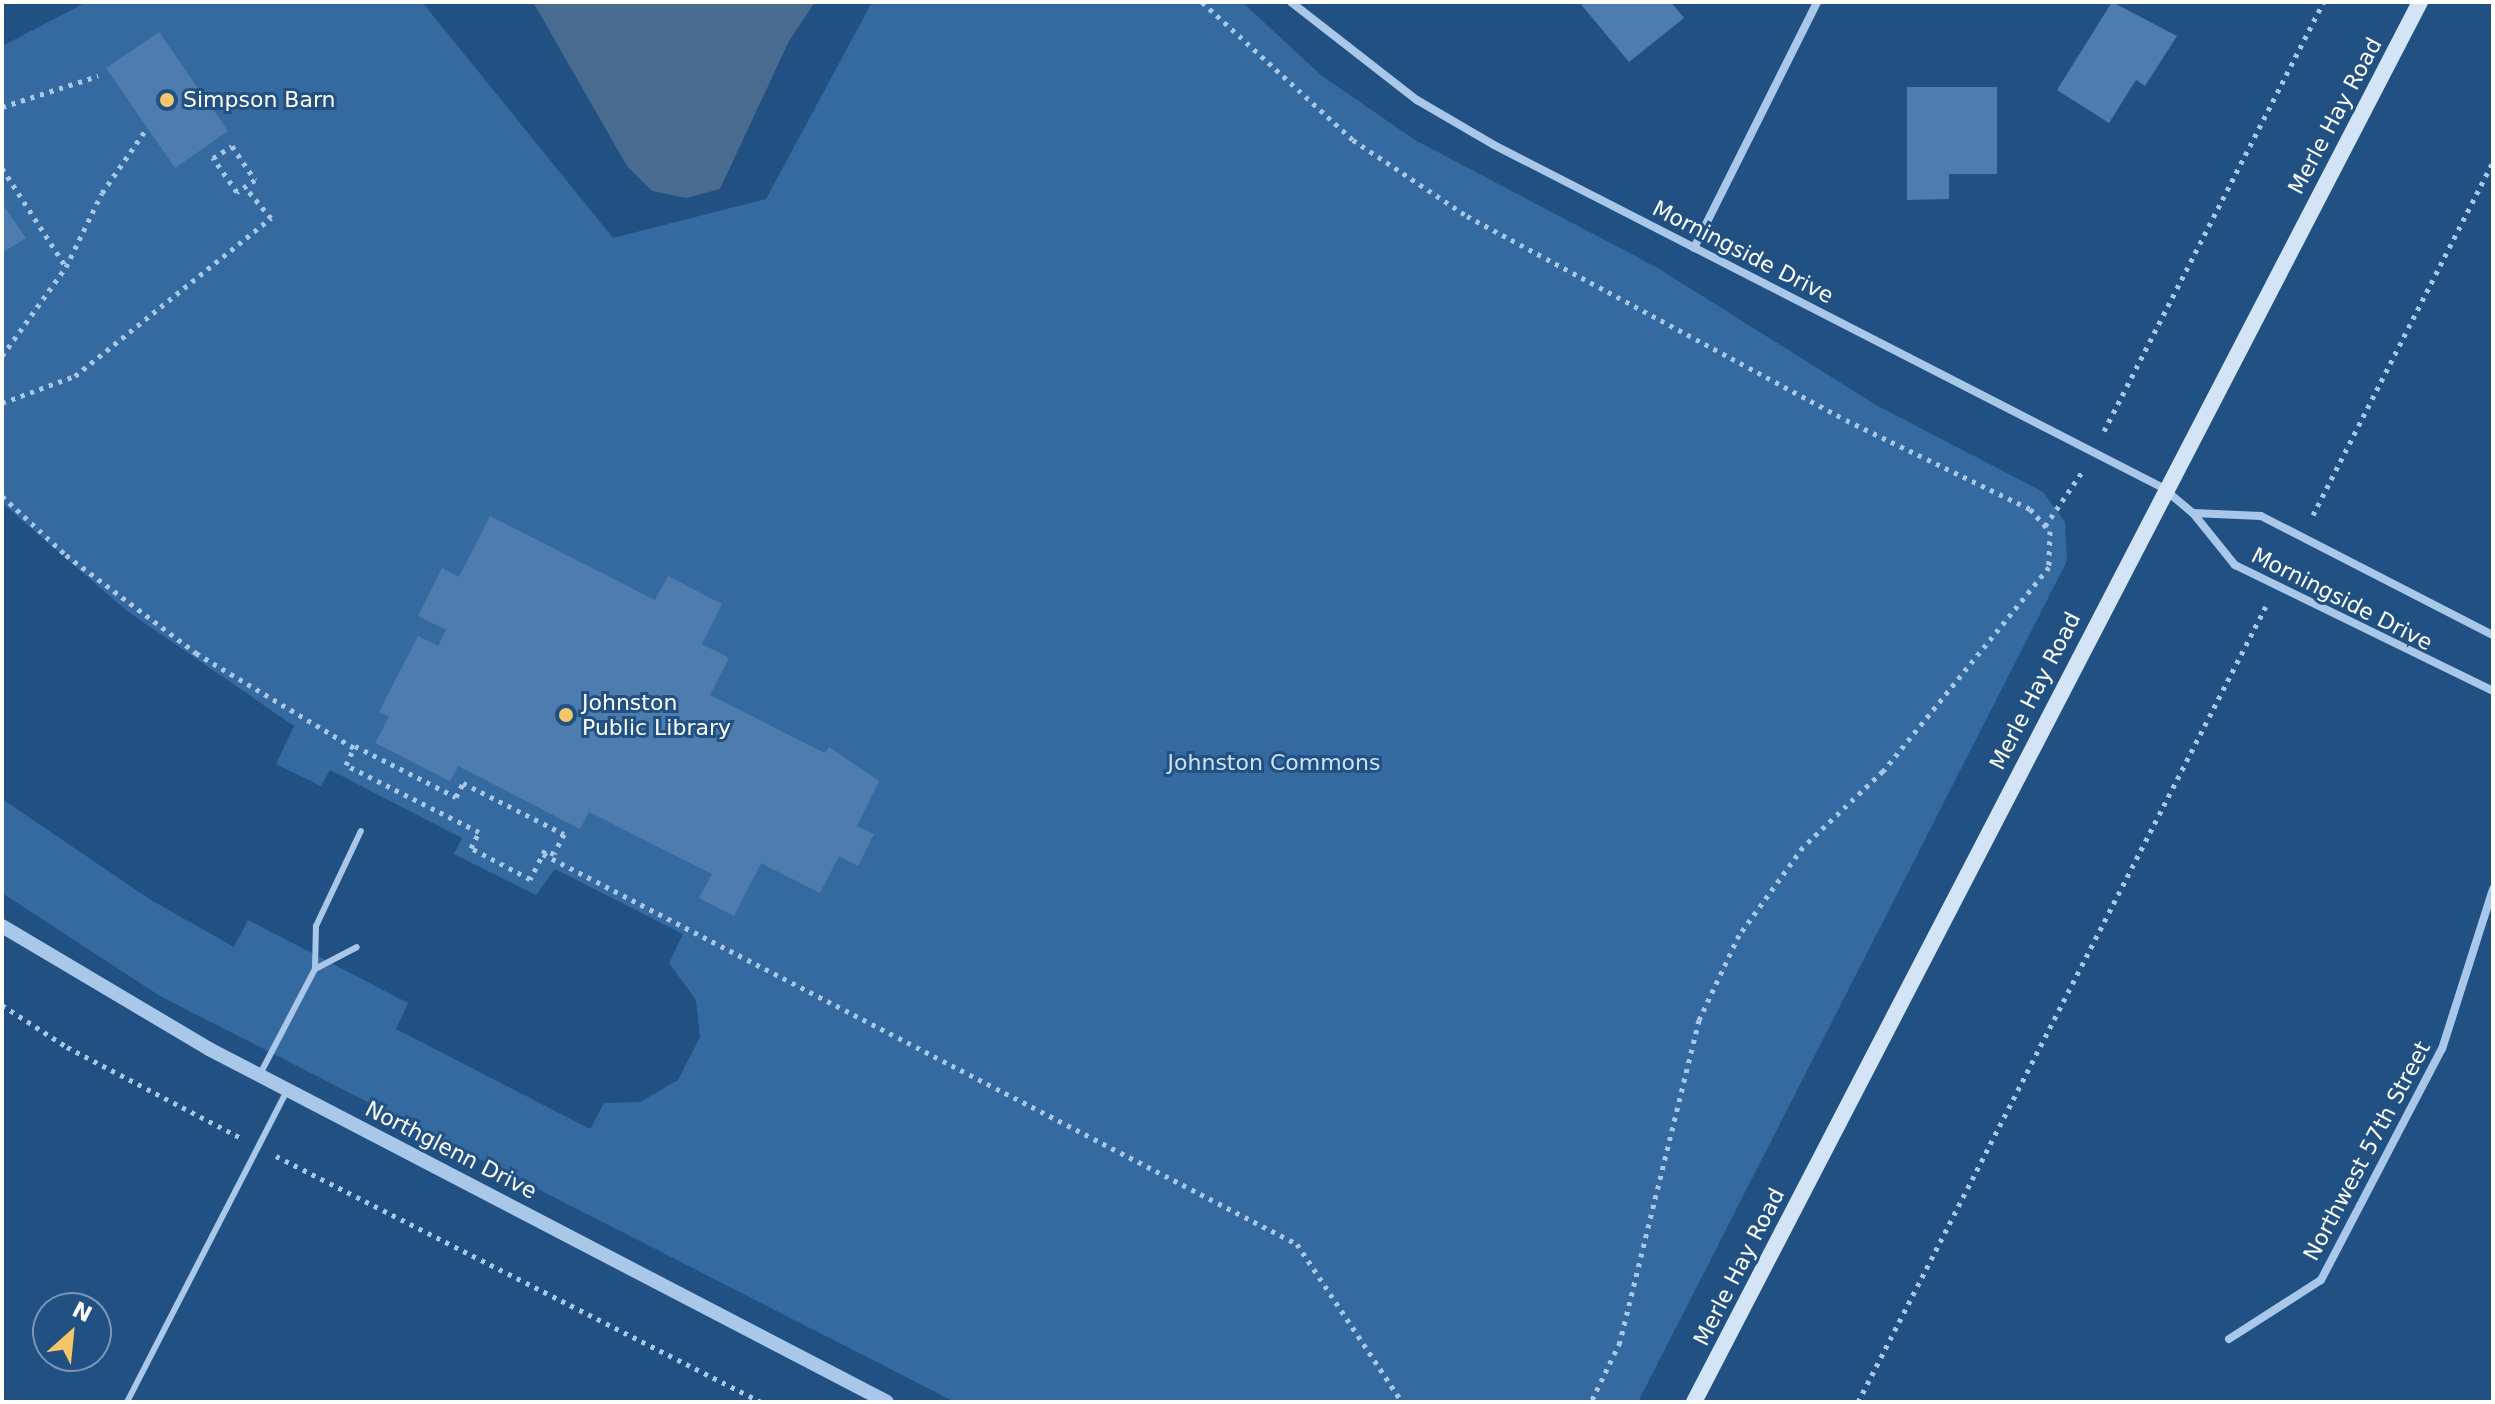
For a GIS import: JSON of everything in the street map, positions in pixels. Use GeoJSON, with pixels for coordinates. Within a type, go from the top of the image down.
{"type":"FeatureCollection","features":[{"type":"Feature","properties":{"kind":"main road","name":"Merle Hay Road"},"geometry":{"type":"LineString","coordinates":[[1694,1402],[2163,488],[2420,2]]}},
{"type":"Feature","properties":{"kind":"street","name":"Morningside Drive"},"geometry":{"type":"LineString","coordinates":[[1291,2],[1417,100],[1694,248],[2163,488],[2193,513],[2235,565],[2493,691]]}},
{"type":"Feature","properties":{"kind":"street"},"geometry":{"type":"LineString","coordinates":[[1694,248],[1817,2]]}},
{"type":"Feature","properties":{"kind":"street","name":"Morningside Drive"},"geometry":{"type":"LineString","coordinates":[[2193,513],[2261,516],[2493,635]]}},
{"type":"Feature","properties":{"kind":"street","name":"Northwest 57th Street"},"geometry":{"type":"LineString","coordinates":[[2229,1339],[2321,1280],[2442,1049],[2493,889]]}},
{"type":"Feature","properties":{"kind":"street","name":"Northglenn Drive"},"geometry":{"type":"LineString","coordinates":[[2,926],[123,1002],[259,1076],[887,1402]]}},
{"type":"Feature","properties":{"kind":"lane"},"geometry":{"type":"LineString","coordinates":[[259,1076],[315,969],[316,926],[361,831]]}},
{"type":"Feature","properties":{"kind":"lane"},"geometry":{"type":"LineString","coordinates":[[315,969],[357,947]]}},
{"type":"Feature","properties":{"kind":"lane"},"geometry":{"type":"LineString","coordinates":[[127,1402],[288,1090]]}},
{"type":"Feature","properties":{"kind":"path"},"geometry":{"type":"LineString","coordinates":[[1202,2],[1353,140],[1467,216],[1846,420],[2030,509],[2045,526],[2049,567],[1883,771],[1803,847],[1739,935],[1699,1020],[1620,1342],[1591,1402]]}},
{"type":"Feature","properties":{"kind":"path"},"geometry":{"type":"LineString","coordinates":[[2045,526],[2056,519],[2093,452],[2324,2]]}},
{"type":"Feature","properties":{"kind":"path"},"geometry":{"type":"LineString","coordinates":[[2,107],[98,76]]}},
{"type":"Feature","properties":{"kind":"path"},"geometry":{"type":"LineString","coordinates":[[2,356],[66,267],[102,193],[145,131]]}},
{"type":"Feature","properties":{"kind":"path"},"geometry":{"type":"LineString","coordinates":[[232,146],[255,180],[245,187],[237,192],[213,158],[232,146]]}},
{"type":"Feature","properties":{"kind":"path"},"geometry":{"type":"LineString","coordinates":[[2302,537],[2493,162]]}},
{"type":"Feature","properties":{"kind":"path"},"geometry":{"type":"LineString","coordinates":[[2,168],[66,267]]}},
{"type":"Feature","properties":{"kind":"path"},"geometry":{"type":"LineString","coordinates":[[2,403],[75,376],[271,218],[245,187]]}},
{"type":"Feature","properties":{"kind":"path"},"geometry":{"type":"LineString","coordinates":[[2,496],[66,555],[185,645],[354,748],[456,797],[463,783],[564,834],[554,854],[543,854]]}},
{"type":"Feature","properties":{"kind":"path"},"geometry":{"type":"LineString","coordinates":[[1858,1402],[2277,584]]}},
{"type":"Feature","properties":{"kind":"path"},"geometry":{"type":"LineString","coordinates":[[354,748],[346,765],[479,832],[471,848],[530,879],[543,854]]}},
{"type":"Feature","properties":{"kind":"path"},"geometry":{"type":"LineString","coordinates":[[543,854],[1297,1244],[1402,1402]]}},
{"type":"Feature","properties":{"kind":"path"},"geometry":{"type":"LineString","coordinates":[[2,1005],[67,1047],[258,1147],[761,1402]]}},
{"type":"Feature","properties":{"kind":"green space","name":"Johnston Commons"},"geometry":{"type":"Polygon","coordinates":[[[87,2],[422,2],[613,238],[766,199],[872,2],[1242,2],[1322,76],[1415,140],[1656,267],[1876,405],[2043,492],[2065,522],[2067,561],[1638,1402],[955,1402],[160,996],[2,893],[2,799],[151,900],[234,947],[248,920],[408,1003],[396,1029],[590,1129],[604,1103],[640,1102],[678,1080],[700,1037],[696,1000],[669,963],[683,934],[555,869],[536,895],[454,854],[462,838],[330,770],[321,786],[276,764],[294,726],[127,611],[2,503],[2,46],[87,2]]]}},
{"type":"Feature","properties":{"kind":"shaded area"},"geometry":{"type":"Polygon","coordinates":[[[533,2],[815,2],[789,41],[720,189],[686,198],[652,191],[627,166],[533,2]]]}},
{"type":"Feature","properties":{"kind":"building"},"geometry":{"type":"Polygon","coordinates":[[[1579,2],[1671,2],[1684,18],[1629,62],[1579,2]]]}},
{"type":"Feature","properties":{"kind":"building"},"geometry":{"type":"Polygon","coordinates":[[[2112,2],[2177,36],[2145,86],[2136,80],[2109,123],[2057,90],[2112,2]]]}},
{"type":"Feature","properties":{"kind":"building","name":"Simpson Barn"},"geometry":{"type":"Polygon","coordinates":[[[159,32],[228,131],[175,168],[106,68],[159,32]]]}},
{"type":"Feature","properties":{"kind":"building"},"geometry":{"type":"Polygon","coordinates":[[[1907,87],[1997,87],[1997,174],[1949,174],[1949,199],[1907,200],[1907,87]]]}},
{"type":"Feature","properties":{"kind":"building"},"geometry":{"type":"Polygon","coordinates":[[[2,203],[26,238],[2,253],[2,203]]]}},
{"type":"Feature","properties":{"kind":"building","name":"Johnston Public Library"},"geometry":{"type":"Polygon","coordinates":[[[490,516],[655,600],[668,576],[722,604],[702,644],[729,658],[710,695],[825,753],[829,747],[879,781],[857,826],[874,834],[858,866],[839,856],[820,893],[761,863],[734,916],[699,898],[712,874],[589,812],[580,829],[458,766],[450,781],[375,743],[389,717],[379,712],[418,636],[438,646],[446,630],[418,616],[442,568],[459,577],[490,516]]]}},
{"type":"Feature","properties":{"kind":"place","name":"Simpson Barn"},"geometry":{"type":"Point","coordinates":[167,100]}},
{"type":"Feature","properties":{"kind":"place","name":"Johnston Public Library"},"geometry":{"type":"Point","coordinates":[566,715]}}]}
